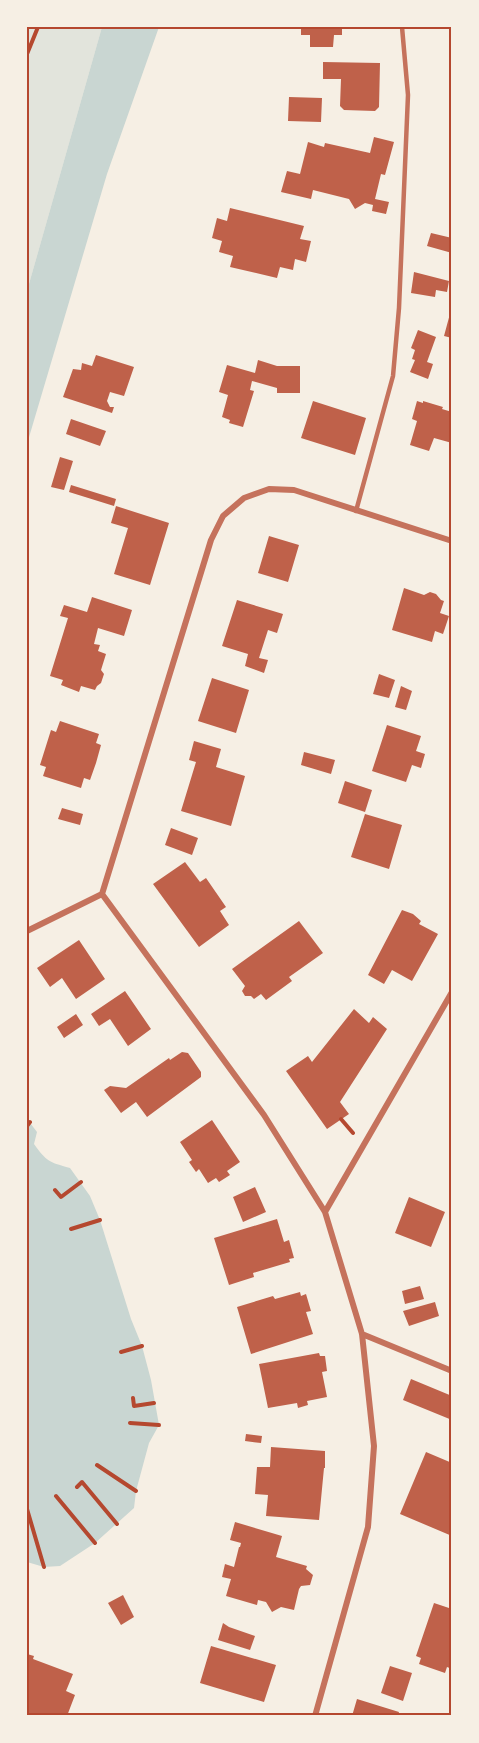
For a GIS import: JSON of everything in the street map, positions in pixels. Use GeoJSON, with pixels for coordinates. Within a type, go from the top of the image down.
{"type":"FeatureCollection","features":[{"type":"Feature","properties":{"kind":"street"},"geometry":{"type":"LineString","coordinates":[[27,931],[102,894],[212,540],[223,516],[244,498],[269,489],[294,490],[452,541]]}},
{"type":"Feature","properties":{"kind":"street"},"geometry":{"type":"LineString","coordinates":[[102,894],[264,1115],[325,1212],[362,1334],[374,1446],[368,1527],[315,1716]]}},
{"type":"Feature","properties":{"kind":"street"},"geometry":{"type":"LineString","coordinates":[[325,1212],[452,992]]}},
{"type":"Feature","properties":{"kind":"street"},"geometry":{"type":"LineString","coordinates":[[362,1334],[452,1371]]}},
{"type":"Feature","properties":{"kind":"lane"},"geometry":{"type":"LineString","coordinates":[[356,511],[393,376],[399,308],[408,95],[402,27]]}},
{"type":"Feature","properties":{"kind":"path"},"geometry":{"type":"LineString","coordinates":[[27,54],[38,27]]}},
{"type":"Feature","properties":{"kind":"path"},"geometry":{"type":"LineString","coordinates":[[55,1190],[61,1197],[81,1182]]}},
{"type":"Feature","properties":{"kind":"path"},"geometry":{"type":"LineString","coordinates":[[71,1230],[100,1220]]}},
{"type":"Feature","properties":{"kind":"path"},"geometry":{"type":"LineString","coordinates":[[121,1352],[142,1346]]}},
{"type":"Feature","properties":{"kind":"path"},"geometry":{"type":"LineString","coordinates":[[133,1398],[134,1406],[154,1403]]}},
{"type":"Feature","properties":{"kind":"path"},"geometry":{"type":"LineString","coordinates":[[130,1423],[159,1425]]}},
{"type":"Feature","properties":{"kind":"path"},"geometry":{"type":"LineString","coordinates":[[97,1465],[136,1491]]}},
{"type":"Feature","properties":{"kind":"path"},"geometry":{"type":"LineString","coordinates":[[77,1487],[82,1482],[117,1524]]}},
{"type":"Feature","properties":{"kind":"path"},"geometry":{"type":"LineString","coordinates":[[56,1496],[95,1543]]}},
{"type":"Feature","properties":{"kind":"path"},"geometry":{"type":"LineString","coordinates":[[27,1509],[44,1567]]}},
{"type":"Feature","properties":{"kind":"shaded area"},"geometry":{"type":"Polygon","coordinates":[[[27,27],[102,27],[27,291],[27,27]]]}},
{"type":"Feature","properties":{"kind":"shaded area"},"geometry":{"type":"Polygon","coordinates":[[[102,27],[159,27],[107,174],[27,444],[27,291],[102,27]]]}},
{"type":"Feature","properties":{"kind":"shaded area"},"geometry":{"type":"Polygon","coordinates":[[[27,1119],[37,1132],[34,1144],[38,1150],[49,1160],[70,1168],[90,1196],[142,1346],[159,1425],[149,1443],[136,1491],[134,1508],[95,1543],[60,1566],[44,1567],[27,1562],[27,1119]]]}},
{"type":"Feature","properties":{"kind":"building"},"geometry":{"type":"Polygon","coordinates":[[[301,27],[342,27],[342,35],[334,35],[333,47],[310,47],[310,35],[301,35],[301,27]]]}},
{"type":"Feature","properties":{"kind":"building"},"geometry":{"type":"Polygon","coordinates":[[[323,62],[380,63],[379,107],[375,111],[344,110],[340,106],[341,79],[323,79],[323,62]]]}},
{"type":"Feature","properties":{"kind":"building"},"geometry":{"type":"Polygon","coordinates":[[[289,97],[322,98],[321,122],[288,121],[289,97]]]}},
{"type":"Feature","properties":{"kind":"building"},"geometry":{"type":"Polygon","coordinates":[[[374,137],[394,142],[385,175],[381,174],[375,199],[389,202],[386,214],[372,211],[373,205],[365,203],[355,209],[349,199],[313,190],[311,199],[281,192],[287,171],[300,174],[308,142],[324,147],[325,143],[370,153],[374,137]]]}},
{"type":"Feature","properties":{"kind":"building"},"geometry":{"type":"Polygon","coordinates":[[[230,208],[304,226],[300,239],[311,241],[306,262],[295,259],[293,270],[280,267],[277,278],[230,267],[233,256],[219,252],[222,241],[212,238],[217,218],[227,221],[230,208]]]}},
{"type":"Feature","properties":{"kind":"building"},"geometry":{"type":"Polygon","coordinates":[[[431,233],[452,238],[452,253],[427,246],[431,233]]]}},
{"type":"Feature","properties":{"kind":"building"},"geometry":{"type":"Polygon","coordinates":[[[414,272],[449,281],[447,292],[436,290],[435,297],[411,293],[414,272]]]}},
{"type":"Feature","properties":{"kind":"building"},"geometry":{"type":"Polygon","coordinates":[[[452,310],[452,338],[444,336],[452,310]]]}},
{"type":"Feature","properties":{"kind":"building"},"geometry":{"type":"Polygon","coordinates":[[[418,330],[436,337],[427,362],[433,364],[428,379],[410,372],[415,360],[412,359],[415,350],[411,348],[418,330]]]}},
{"type":"Feature","properties":{"kind":"building"},"geometry":{"type":"Polygon","coordinates":[[[96,355],[134,367],[124,396],[110,392],[107,401],[110,407],[114,407],[112,413],[63,397],[73,369],[81,370],[82,363],[92,366],[96,355]]]}},
{"type":"Feature","properties":{"kind":"building"},"geometry":{"type":"Polygon","coordinates":[[[258,360],[277,366],[300,366],[300,393],[277,393],[277,388],[252,381],[250,390],[254,391],[243,427],[229,423],[230,420],[222,417],[228,395],[219,392],[227,365],[255,373],[258,360]]]}},
{"type":"Feature","properties":{"kind":"building"},"geometry":{"type":"Polygon","coordinates":[[[313,401],[366,418],[355,455],[301,438],[313,401]]]}},
{"type":"Feature","properties":{"kind":"building"},"geometry":{"type":"Polygon","coordinates":[[[417,401],[443,407],[442,409],[452,412],[452,443],[434,438],[429,451],[410,445],[417,421],[412,419],[417,401]]]}},
{"type":"Feature","properties":{"kind":"building"},"geometry":{"type":"Polygon","coordinates":[[[71,419],[106,431],[100,446],[66,434],[71,419]]]}},
{"type":"Feature","properties":{"kind":"building"},"geometry":{"type":"Polygon","coordinates":[[[60,457],[73,461],[64,490],[51,487],[60,457]]]}},
{"type":"Feature","properties":{"kind":"building"},"geometry":{"type":"Polygon","coordinates":[[[71,485],[116,499],[114,506],[69,492],[71,485]]]}},
{"type":"Feature","properties":{"kind":"building"},"geometry":{"type":"Polygon","coordinates":[[[116,506],[169,523],[150,585],[114,574],[128,528],[111,523],[116,506]]]}},
{"type":"Feature","properties":{"kind":"building"},"geometry":{"type":"Polygon","coordinates":[[[269,536],[299,545],[288,582],[258,573],[269,536]]]}},
{"type":"Feature","properties":{"kind":"building"},"geometry":{"type":"Polygon","coordinates":[[[404,588],[424,595],[430,592],[444,601],[440,613],[449,616],[443,634],[435,631],[432,642],[392,630],[404,588]]]}},
{"type":"Feature","properties":{"kind":"building"},"geometry":{"type":"Polygon","coordinates":[[[92,597],[132,610],[124,636],[98,628],[94,644],[100,645],[98,651],[106,654],[101,670],[104,674],[95,690],[81,686],[79,692],[61,685],[63,680],[50,676],[68,618],[60,616],[64,605],[87,612],[92,597]]]}},
{"type":"Feature","properties":{"kind":"building"},"geometry":{"type":"Polygon","coordinates":[[[237,600],[283,614],[277,633],[268,630],[259,658],[268,660],[264,673],[245,666],[248,654],[222,646],[237,600]]]}},
{"type":"Feature","properties":{"kind":"building"},"geometry":{"type":"Polygon","coordinates":[[[379,674],[395,680],[389,698],[373,694],[379,674]]]}},
{"type":"Feature","properties":{"kind":"building"},"geometry":{"type":"Polygon","coordinates":[[[212,678],[249,690],[236,733],[198,721],[212,678]]]}},
{"type":"Feature","properties":{"kind":"building"},"geometry":{"type":"Polygon","coordinates":[[[401,686],[412,691],[406,710],[395,707],[401,686]]]}},
{"type":"Feature","properties":{"kind":"building"},"geometry":{"type":"Polygon","coordinates":[[[60,721],[99,734],[96,743],[101,745],[96,763],[90,780],[84,778],[81,788],[43,776],[46,767],[40,765],[51,730],[56,732],[60,721]]]}},
{"type":"Feature","properties":{"kind":"building"},"geometry":{"type":"Polygon","coordinates":[[[387,725],[421,736],[416,751],[425,754],[421,768],[412,765],[406,782],[372,771],[387,725]]]}},
{"type":"Feature","properties":{"kind":"building"},"geometry":{"type":"Polygon","coordinates":[[[194,741],[221,749],[216,767],[245,776],[231,826],[181,811],[196,762],[189,760],[194,741]]]}},
{"type":"Feature","properties":{"kind":"building"},"geometry":{"type":"Polygon","coordinates":[[[304,752],[335,760],[331,774],[301,765],[304,752]]]}},
{"type":"Feature","properties":{"kind":"building"},"geometry":{"type":"Polygon","coordinates":[[[345,781],[372,790],[365,812],[338,803],[345,781]]]}},
{"type":"Feature","properties":{"kind":"building"},"geometry":{"type":"Polygon","coordinates":[[[62,808],[83,814],[80,825],[58,819],[62,808]]]}},
{"type":"Feature","properties":{"kind":"building"},"geometry":{"type":"Polygon","coordinates":[[[365,814],[402,825],[389,869],[351,857],[365,814]]]}},
{"type":"Feature","properties":{"kind":"building"},"geometry":{"type":"Polygon","coordinates":[[[171,828],[198,838],[192,855],[165,845],[171,828]]]}},
{"type":"Feature","properties":{"kind":"building"},"geometry":{"type":"Polygon","coordinates":[[[185,862],[200,882],[206,878],[226,907],[220,911],[229,925],[199,947],[153,884],[185,862]]]}},
{"type":"Feature","properties":{"kind":"building"},"geometry":{"type":"Polygon","coordinates":[[[402,910],[413,914],[421,921],[419,924],[438,934],[412,981],[392,970],[384,984],[368,975],[402,910]]]}},
{"type":"Feature","properties":{"kind":"building"},"geometry":{"type":"Polygon","coordinates":[[[299,921],[323,953],[289,977],[292,981],[266,1000],[261,994],[254,999],[251,996],[245,996],[242,991],[245,986],[232,969],[299,921]]]}},
{"type":"Feature","properties":{"kind":"building"},"geometry":{"type":"Polygon","coordinates":[[[79,940],[105,979],[76,999],[62,978],[50,987],[37,968],[79,940]]]}},
{"type":"Feature","properties":{"kind":"building"},"geometry":{"type":"Polygon","coordinates":[[[125,991],[151,1029],[128,1046],[110,1019],[99,1026],[91,1014],[125,991]]]}},
{"type":"Feature","properties":{"kind":"building"},"geometry":{"type":"Polygon","coordinates":[[[354,1009],[369,1023],[373,1017],[387,1029],[340,1102],[349,1114],[327,1129],[286,1071],[308,1056],[312,1062],[354,1009]]]}},
{"type":"Feature","properties":{"kind":"building"},"geometry":{"type":"Polygon","coordinates":[[[76,1014],[83,1025],[64,1038],[57,1027],[76,1014]]]}},
{"type":"Feature","properties":{"kind":"building"},"geometry":{"type":"Polygon","coordinates":[[[182,1052],[188,1053],[201,1072],[201,1077],[147,1117],[136,1102],[121,1113],[104,1090],[110,1086],[126,1088],[169,1058],[170,1060],[182,1052]]]}},
{"type":"Feature","properties":{"kind":"building"},"geometry":{"type":"Polygon","coordinates":[[[212,1120],[240,1162],[227,1171],[230,1175],[219,1182],[216,1178],[208,1183],[199,1169],[196,1172],[189,1162],[192,1160],[180,1142],[212,1120]]]}},
{"type":"Feature","properties":{"kind":"building"},"geometry":{"type":"Polygon","coordinates":[[[255,1187],[266,1212],[243,1222],[233,1197],[255,1187]]]}},
{"type":"Feature","properties":{"kind":"building"},"geometry":{"type":"Polygon","coordinates":[[[409,1197],[445,1212],[431,1247],[395,1233],[409,1197]]]}},
{"type":"Feature","properties":{"kind":"building"},"geometry":{"type":"Polygon","coordinates":[[[277,1219],[284,1242],[289,1240],[294,1258],[289,1259],[290,1262],[253,1273],[254,1277],[229,1285],[214,1238],[277,1219]]]}},
{"type":"Feature","properties":{"kind":"building"},"geometry":{"type":"Polygon","coordinates":[[[420,1286],[424,1299],[405,1304],[402,1291],[420,1286]]]}},
{"type":"Feature","properties":{"kind":"building"},"geometry":{"type":"Polygon","coordinates":[[[300,1292],[301,1296],[306,1294],[311,1311],[306,1312],[313,1334],[251,1354],[237,1307],[273,1296],[275,1299],[300,1292]]]}},
{"type":"Feature","properties":{"kind":"building"},"geometry":{"type":"Polygon","coordinates":[[[435,1302],[439,1316],[409,1326],[403,1311],[435,1302]]]}},
{"type":"Feature","properties":{"kind":"building"},"geometry":{"type":"Polygon","coordinates":[[[319,1353],[320,1356],[325,1356],[327,1371],[322,1372],[327,1397],[307,1401],[308,1405],[298,1408],[297,1403],[268,1408],[259,1364],[319,1353]]]}},
{"type":"Feature","properties":{"kind":"building"},"geometry":{"type":"Polygon","coordinates":[[[411,1379],[452,1396],[452,1420],[403,1400],[411,1379]]]}},
{"type":"Feature","properties":{"kind":"building"},"geometry":{"type":"Polygon","coordinates":[[[246,1434],[262,1436],[261,1443],[245,1441],[246,1434]]]}},
{"type":"Feature","properties":{"kind":"building"},"geometry":{"type":"Polygon","coordinates":[[[271,1447],[325,1451],[319,1520],[266,1516],[268,1495],[255,1494],[257,1467],[270,1467],[271,1447]]]}},
{"type":"Feature","properties":{"kind":"building"},"geometry":{"type":"Polygon","coordinates":[[[426,1452],[452,1463],[452,1536],[400,1514],[426,1452]]]}},
{"type":"Feature","properties":{"kind":"building"},"geometry":{"type":"Polygon","coordinates":[[[235,1522],[282,1536],[276,1557],[307,1566],[306,1569],[313,1575],[310,1585],[301,1586],[299,1589],[294,1610],[281,1607],[272,1612],[266,1602],[258,1600],[257,1605],[226,1596],[231,1579],[222,1577],[225,1564],[234,1567],[241,1543],[230,1540],[235,1522]]]}},
{"type":"Feature","properties":{"kind":"building"},"geometry":{"type":"Polygon","coordinates":[[[123,1595],[134,1617],[121,1625],[108,1603],[123,1595]]]}},
{"type":"Feature","properties":{"kind":"building"},"geometry":{"type":"Polygon","coordinates":[[[434,1603],[452,1609],[452,1669],[447,1667],[445,1673],[419,1664],[421,1658],[416,1656],[434,1603]]]}},
{"type":"Feature","properties":{"kind":"building"},"geometry":{"type":"Polygon","coordinates":[[[223,1623],[255,1636],[250,1650],[218,1640],[223,1623]]]}},
{"type":"Feature","properties":{"kind":"building"},"geometry":{"type":"Polygon","coordinates":[[[211,1646],[276,1665],[264,1702],[200,1683],[211,1646]]]}},
{"type":"Feature","properties":{"kind":"building"},"geometry":{"type":"Polygon","coordinates":[[[27,1654],[34,1656],[33,1659],[73,1674],[66,1691],[75,1695],[67,1716],[27,1716],[27,1654]]]}},
{"type":"Feature","properties":{"kind":"building"},"geometry":{"type":"Polygon","coordinates":[[[390,1666],[412,1673],[403,1701],[381,1693],[390,1666]]]}},
{"type":"Feature","properties":{"kind":"building"},"geometry":{"type":"Polygon","coordinates":[[[357,1699],[399,1712],[398,1716],[352,1716],[357,1699]]]}}]}
